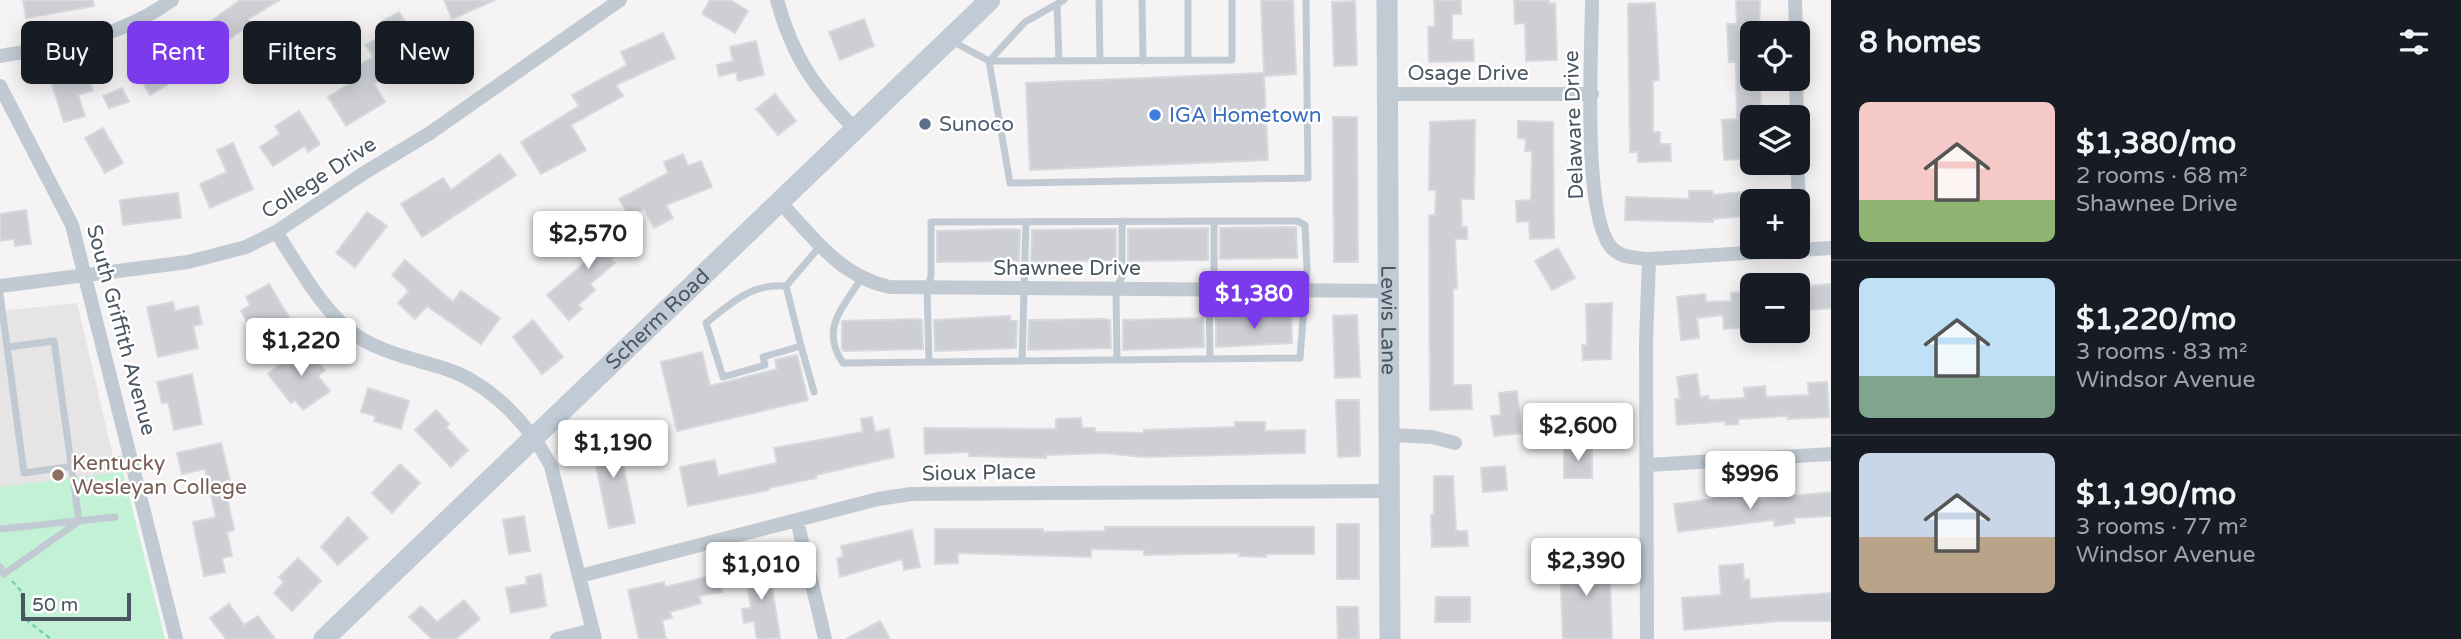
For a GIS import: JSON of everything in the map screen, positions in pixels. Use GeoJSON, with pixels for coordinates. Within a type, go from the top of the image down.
{"type":"FeatureCollection","features":[{"type":"Feature","properties":{"kind":"street"},"geometry":{"type":"LineString","coordinates":[[0,56],[89,41],[139,21],[172,0]]}},
{"type":"Feature","properties":{"kind":"street","name":"College Drive"},"geometry":{"type":"LineString","coordinates":[[0,286],[216,257],[276,232],[363,173],[430,133],[620,0]]}},
{"type":"Feature","properties":{"kind":"street"},"geometry":{"type":"LineString","coordinates":[[776,0],[794,53],[807,75],[854,128]]}},
{"type":"Feature","properties":{"kind":"street","name":"Scherm Road"},"geometry":{"type":"LineString","coordinates":[[324,639],[989,0]]}},
{"type":"Feature","properties":{"kind":"street","name":"Lewis Lane"},"geometry":{"type":"LineString","coordinates":[[1387,0],[1390,639]]}},
{"type":"Feature","properties":{"kind":"street","name":"Delaware Drive"},"geometry":{"type":"LineString","coordinates":[[1592,0],[1592,173],[1601,228],[1615,251],[1648,259],[1740,254]]}},
{"type":"Feature","properties":{"kind":"street"},"geometry":{"type":"LineString","coordinates":[[1796,0],[1796,21]]}},
{"type":"Feature","properties":{"kind":"street","name":"South Griffith Avenue"},"geometry":{"type":"LineString","coordinates":[[0,86],[15,120],[61,199],[87,275],[176,639]]}},
{"type":"Feature","properties":{"kind":"street","name":"Osage Drive"},"geometry":{"type":"LineString","coordinates":[[1387,94],[1592,94]]}},
{"type":"Feature","properties":{"kind":"street","name":"Shawnee Drive"},"geometry":{"type":"LineString","coordinates":[[779,201],[839,264],[861,279],[890,287],[1388,291]]}},
{"type":"Feature","properties":{"kind":"street"},"geometry":{"type":"LineString","coordinates":[[276,232],[320,297],[350,331],[395,354],[468,378],[503,403],[533,438],[551,466],[594,635],[557,639]]}},
{"type":"Feature","properties":{"kind":"street","name":"Delaware Drive"},"geometry":{"type":"LineString","coordinates":[[1810,249],[1831,248]]}},
{"type":"Feature","properties":{"kind":"street"},"geometry":{"type":"LineString","coordinates":[[1647,639],[1648,259]]}},
{"type":"Feature","properties":{"kind":"street"},"geometry":{"type":"LineString","coordinates":[[1389,435],[1432,437],[1455,443]]}},
{"type":"Feature","properties":{"kind":"street"},"geometry":{"type":"LineString","coordinates":[[1648,466],[1831,454]]}},
{"type":"Feature","properties":{"kind":"street","name":"Sioux Place"},"geometry":{"type":"LineString","coordinates":[[580,576],[797,520],[911,494],[1390,491]]}},
{"type":"Feature","properties":{"kind":"street"},"geometry":{"type":"LineString","coordinates":[[797,520],[825,639]]}},
{"type":"Feature","properties":{"kind":"lane"},"geometry":{"type":"LineString","coordinates":[[1099,0],[1100,61]]}},
{"type":"Feature","properties":{"kind":"lane"},"geometry":{"type":"LineString","coordinates":[[1142,0],[1143,61]]}},
{"type":"Feature","properties":{"kind":"lane"},"geometry":{"type":"LineString","coordinates":[[1188,0],[1188,60]]}},
{"type":"Feature","properties":{"kind":"lane"},"geometry":{"type":"LineString","coordinates":[[947,38],[989,61],[1233,60],[1232,0]]}},
{"type":"Feature","properties":{"kind":"lane"},"geometry":{"type":"LineString","coordinates":[[989,61],[1010,183],[1308,178],[1306,0]]}},
{"type":"Feature","properties":{"kind":"lane"},"geometry":{"type":"LineString","coordinates":[[989,61],[1025,22],[1060,2]]}},
{"type":"Feature","properties":{"kind":"lane"},"geometry":{"type":"LineString","coordinates":[[1059,61],[1060,2]]}},
{"type":"Feature","properties":{"kind":"lane"},"geometry":{"type":"LineString","coordinates":[[1116,360],[1116,289],[1122,277],[1122,221]]}},
{"type":"Feature","properties":{"kind":"lane"},"geometry":{"type":"LineString","coordinates":[[1210,359],[1209,288],[1214,278],[1214,221]]}},
{"type":"Feature","properties":{"kind":"lane"},"geometry":{"type":"LineString","coordinates":[[861,279],[834,321],[834,349],[843,363],[1300,358],[1307,240],[1305,225],[1297,221],[930,222],[931,276],[927,289],[929,362]]}},
{"type":"Feature","properties":{"kind":"lane"},"geometry":{"type":"LineString","coordinates":[[1021,362],[1022,289],[1027,275],[1026,222]]}},
{"type":"Feature","properties":{"kind":"lane"},"geometry":{"type":"LineString","coordinates":[[786,286],[821,246]]}},
{"type":"Feature","properties":{"kind":"lane"},"geometry":{"type":"LineString","coordinates":[[786,286],[766,284],[741,295],[706,323],[723,377],[765,365],[762,357],[801,346]]}},
{"type":"Feature","properties":{"kind":"lane"},"geometry":{"type":"LineString","coordinates":[[786,286],[814,392]]}},
{"type":"Feature","properties":{"kind":"lane"},"geometry":{"type":"LineString","coordinates":[[0,294],[24,473],[132,457]]}},
{"type":"Feature","properties":{"kind":"lane"},"geometry":{"type":"LineString","coordinates":[[7,346],[54,341],[79,521]]}},
{"type":"Feature","properties":{"kind":"lane"},"geometry":{"type":"LineString","coordinates":[[0,529],[115,517]]}},
{"type":"Feature","properties":{"kind":"lane"},"geometry":{"type":"LineString","coordinates":[[2,571],[79,521]]}},
{"type":"Feature","properties":{"kind":"path"},"geometry":{"type":"LineString","coordinates":[[2,571],[20,591],[25,619],[51,639]]}},
{"type":"Feature","properties":{"kind":"shaded area","name":"Kentucky Wesleyan College"},"geometry":{"type":"Polygon","coordinates":[[[77,303],[156,639],[0,639],[0,311],[77,303]]]}},
{"type":"Feature","properties":{"kind":"green space"},"geometry":{"type":"Polygon","coordinates":[[[123,472],[165,639],[0,639],[0,487],[123,472]]]}},
{"type":"Feature","properties":{"kind":"building"},"geometry":{"type":"Polygon","coordinates":[[[23,0],[93,0],[94,6],[26,18],[23,0]]]}},
{"type":"Feature","properties":{"kind":"building"},"geometry":{"type":"Polygon","coordinates":[[[240,0],[280,0],[248,19],[249,21],[243,21],[243,30],[229,39],[229,21],[211,21],[240,0]]]}},
{"type":"Feature","properties":{"kind":"building"},"geometry":{"type":"Polygon","coordinates":[[[444,0],[495,0],[452,19],[444,0]]]}},
{"type":"Feature","properties":{"kind":"building"},"geometry":{"type":"Polygon","coordinates":[[[710,0],[730,0],[748,11],[735,33],[702,14],[710,0]]]}},
{"type":"Feature","properties":{"kind":"building"},"geometry":{"type":"Polygon","coordinates":[[[1261,0],[1293,0],[1296,74],[1264,76],[1268,160],[1030,170],[1026,83],[1264,73],[1261,0]]]}},
{"type":"Feature","properties":{"kind":"building"},"geometry":{"type":"Polygon","coordinates":[[[1434,0],[1461,0],[1461,14],[1452,14],[1452,40],[1473,40],[1474,61],[1429,62],[1428,27],[1435,26],[1434,0]]]}},
{"type":"Feature","properties":{"kind":"building"},"geometry":{"type":"Polygon","coordinates":[[[1514,0],[1549,0],[1549,4],[1555,3],[1557,60],[1526,61],[1525,23],[1515,24],[1514,0]]]}},
{"type":"Feature","properties":{"kind":"building"},"geometry":{"type":"Polygon","coordinates":[[[1736,0],[1760,0],[1759,21],[1740,21],[1740,91],[1760,91],[1761,105],[1740,105],[1740,159],[1724,160],[1722,120],[1737,119],[1736,62],[1729,62],[1727,24],[1737,24],[1736,0]]]}},
{"type":"Feature","properties":{"kind":"building"},"geometry":{"type":"Polygon","coordinates":[[[1355,1],[1357,65],[1334,66],[1332,2],[1355,1]]]}},
{"type":"Feature","properties":{"kind":"building"},"geometry":{"type":"Polygon","coordinates":[[[1655,3],[1659,80],[1653,81],[1653,132],[1660,132],[1660,144],[1670,144],[1671,161],[1638,162],[1638,152],[1630,152],[1628,4],[1655,3]]]}},
{"type":"Feature","properties":{"kind":"building"},"geometry":{"type":"Polygon","coordinates":[[[399,12],[404,21],[383,21],[399,12]]]}},
{"type":"Feature","properties":{"kind":"building"},"geometry":{"type":"Polygon","coordinates":[[[864,19],[874,46],[840,60],[829,32],[864,19]]]}},
{"type":"Feature","properties":{"kind":"building"},"geometry":{"type":"Polygon","coordinates":[[[663,33],[675,58],[616,85],[623,96],[571,125],[586,150],[541,174],[521,142],[579,106],[572,95],[627,65],[621,52],[663,33]]]}},
{"type":"Feature","properties":{"kind":"building"},"geometry":{"type":"Polygon","coordinates":[[[375,39],[374,84],[385,102],[346,126],[328,97],[349,84],[361,84],[361,64],[373,57],[366,45],[375,39]]]}},
{"type":"Feature","properties":{"kind":"building"},"geometry":{"type":"Polygon","coordinates":[[[756,41],[764,75],[738,81],[736,72],[719,76],[717,65],[733,61],[730,47],[756,41]]]}},
{"type":"Feature","properties":{"kind":"building"},"geometry":{"type":"Polygon","coordinates":[[[52,84],[91,84],[93,90],[78,95],[85,116],[64,122],[52,84]]]}},
{"type":"Feature","properties":{"kind":"building"},"geometry":{"type":"Polygon","coordinates":[[[144,84],[168,84],[150,95],[144,84]]]}},
{"type":"Feature","properties":{"kind":"building"},"geometry":{"type":"Polygon","coordinates":[[[122,88],[129,102],[109,108],[103,96],[122,88]]]}},
{"type":"Feature","properties":{"kind":"building"},"geometry":{"type":"Polygon","coordinates":[[[775,94],[796,121],[778,135],[756,109],[775,94]]]}},
{"type":"Feature","properties":{"kind":"building"},"geometry":{"type":"Polygon","coordinates":[[[299,111],[320,144],[308,152],[305,146],[273,166],[260,147],[280,134],[275,126],[299,111]]]}},
{"type":"Feature","properties":{"kind":"building"},"geometry":{"type":"Polygon","coordinates":[[[1333,117],[1357,117],[1358,262],[1334,262],[1333,117]]]}},
{"type":"Feature","properties":{"kind":"building"},"geometry":{"type":"Polygon","coordinates":[[[1475,120],[1474,199],[1461,199],[1462,227],[1467,227],[1467,239],[1455,239],[1457,288],[1453,288],[1453,385],[1471,385],[1472,409],[1430,410],[1429,215],[1435,215],[1436,190],[1429,190],[1430,122],[1475,120]]]}},
{"type":"Feature","properties":{"kind":"building"},"geometry":{"type":"Polygon","coordinates":[[[1518,121],[1553,122],[1554,238],[1530,239],[1529,221],[1517,222],[1516,201],[1531,200],[1532,151],[1525,151],[1526,139],[1518,138],[1518,121]]]}},
{"type":"Feature","properties":{"kind":"building"},"geometry":{"type":"Polygon","coordinates":[[[103,128],[123,163],[105,173],[85,138],[103,128]]]}},
{"type":"Feature","properties":{"kind":"building"},"geometry":{"type":"Polygon","coordinates":[[[233,143],[253,189],[210,208],[200,184],[227,172],[217,150],[233,143]]]}},
{"type":"Feature","properties":{"kind":"building"},"geometry":{"type":"Polygon","coordinates":[[[500,154],[516,175],[422,237],[401,204],[443,178],[451,190],[500,154]]]}},
{"type":"Feature","properties":{"kind":"building"},"geometry":{"type":"Polygon","coordinates":[[[683,154],[688,166],[701,161],[712,187],[666,205],[673,218],[654,228],[644,209],[629,217],[619,199],[668,173],[664,162],[683,154]]]}},
{"type":"Feature","properties":{"kind":"building"},"geometry":{"type":"Polygon","coordinates":[[[1689,191],[1712,191],[1713,195],[1740,192],[1740,216],[1713,219],[1713,222],[1625,220],[1626,197],[1689,199],[1689,191]]]}},
{"type":"Feature","properties":{"kind":"building"},"geometry":{"type":"Polygon","coordinates":[[[178,193],[181,218],[123,225],[120,200],[178,193]]]}},
{"type":"Feature","properties":{"kind":"building"},"geometry":{"type":"Polygon","coordinates":[[[26,210],[31,244],[15,246],[14,239],[0,241],[0,214],[26,210]]]}},
{"type":"Feature","properties":{"kind":"building"},"geometry":{"type":"Polygon","coordinates":[[[367,212],[387,226],[355,267],[336,253],[367,212]]]}},
{"type":"Feature","properties":{"kind":"building"},"geometry":{"type":"Polygon","coordinates":[[[610,223],[629,244],[611,259],[615,263],[590,284],[595,290],[578,305],[582,309],[569,320],[547,295],[589,259],[581,249],[610,223]]]}},
{"type":"Feature","properties":{"kind":"building"},"geometry":{"type":"Polygon","coordinates":[[[1296,227],[1297,258],[1220,259],[1220,228],[1296,227]]]}},
{"type":"Feature","properties":{"kind":"building"},"geometry":{"type":"Polygon","coordinates":[[[1208,228],[1208,260],[1128,261],[1128,229],[1208,228]]]}},
{"type":"Feature","properties":{"kind":"building"},"geometry":{"type":"Polygon","coordinates":[[[1116,229],[1116,260],[1031,262],[1032,230],[1116,229]]]}},
{"type":"Feature","properties":{"kind":"building"},"geometry":{"type":"Polygon","coordinates":[[[1020,230],[1019,261],[937,262],[937,231],[1020,230]]]}},
{"type":"Feature","properties":{"kind":"building"},"geometry":{"type":"Polygon","coordinates":[[[1558,248],[1575,278],[1552,290],[1535,261],[1558,248]]]}},
{"type":"Feature","properties":{"kind":"building"},"geometry":{"type":"Polygon","coordinates":[[[405,260],[453,302],[461,291],[500,318],[481,344],[427,306],[415,319],[398,303],[409,291],[392,275],[405,260]]]}},
{"type":"Feature","properties":{"kind":"building"},"geometry":{"type":"Polygon","coordinates":[[[269,284],[295,327],[275,339],[270,331],[257,339],[241,311],[250,305],[246,297],[269,284]]]}},
{"type":"Feature","properties":{"kind":"building"},"geometry":{"type":"Polygon","coordinates":[[[1831,284],[1831,308],[1810,310],[1810,286],[1831,284]]]}},
{"type":"Feature","properties":{"kind":"building"},"geometry":{"type":"Polygon","coordinates":[[[1740,292],[1740,328],[1724,329],[1723,315],[1697,318],[1699,338],[1681,340],[1677,297],[1705,294],[1706,302],[1731,301],[1731,293],[1740,292]]]}},
{"type":"Feature","properties":{"kind":"building"},"geometry":{"type":"Polygon","coordinates":[[[173,302],[175,311],[198,306],[202,324],[193,326],[198,348],[158,357],[147,307],[173,302]]]}},
{"type":"Feature","properties":{"kind":"building"},"geometry":{"type":"Polygon","coordinates":[[[1612,303],[1611,359],[1583,360],[1582,345],[1587,345],[1586,304],[1612,303]]]}},
{"type":"Feature","properties":{"kind":"building"},"geometry":{"type":"Polygon","coordinates":[[[1291,314],[1292,343],[1216,347],[1216,318],[1291,314]]]}},
{"type":"Feature","properties":{"kind":"building"},"geometry":{"type":"Polygon","coordinates":[[[1357,315],[1360,377],[1335,378],[1333,316],[1357,315]]]}},
{"type":"Feature","properties":{"kind":"building"},"geometry":{"type":"Polygon","coordinates":[[[1010,316],[1010,321],[1017,321],[1016,348],[935,351],[934,320],[1010,316]]]}},
{"type":"Feature","properties":{"kind":"building"},"geometry":{"type":"Polygon","coordinates":[[[1203,318],[1204,347],[1123,350],[1123,320],[1203,318]]]}},
{"type":"Feature","properties":{"kind":"building"},"geometry":{"type":"Polygon","coordinates":[[[533,320],[563,357],[542,374],[513,337],[533,320]]]}},
{"type":"Feature","properties":{"kind":"building"},"geometry":{"type":"Polygon","coordinates":[[[922,320],[923,349],[842,349],[842,321],[922,320]]]}},
{"type":"Feature","properties":{"kind":"building"},"geometry":{"type":"Polygon","coordinates":[[[1029,320],[1110,320],[1111,348],[1028,350],[1029,320]]]}},
{"type":"Feature","properties":{"kind":"building"},"geometry":{"type":"Polygon","coordinates":[[[305,345],[325,370],[318,376],[330,391],[303,410],[295,400],[291,403],[268,374],[305,345]]]}},
{"type":"Feature","properties":{"kind":"building"},"geometry":{"type":"Polygon","coordinates":[[[702,352],[710,386],[777,369],[775,360],[797,355],[808,400],[677,431],[661,362],[702,352]]]}},
{"type":"Feature","properties":{"kind":"building"},"geometry":{"type":"Polygon","coordinates":[[[192,374],[202,424],[174,430],[168,402],[162,403],[157,382],[192,374]]]}},
{"type":"Feature","properties":{"kind":"building"},"geometry":{"type":"Polygon","coordinates":[[[1697,374],[1700,397],[1708,396],[1709,400],[1745,398],[1744,388],[1765,386],[1766,397],[1809,395],[1808,383],[1827,382],[1829,417],[1788,419],[1788,416],[1738,419],[1738,424],[1725,425],[1725,421],[1677,425],[1675,399],[1680,399],[1677,377],[1697,374]]]}},
{"type":"Feature","properties":{"kind":"building"},"geometry":{"type":"Polygon","coordinates":[[[368,388],[409,401],[401,429],[374,421],[376,416],[361,412],[368,388]]]}},
{"type":"Feature","properties":{"kind":"building"},"geometry":{"type":"Polygon","coordinates":[[[1517,391],[1521,433],[1494,436],[1491,416],[1501,415],[1499,393],[1517,391]]]}},
{"type":"Feature","properties":{"kind":"building"},"geometry":{"type":"Polygon","coordinates":[[[1336,400],[1359,400],[1360,456],[1338,457],[1336,400]]]}},
{"type":"Feature","properties":{"kind":"building"},"geometry":{"type":"Polygon","coordinates":[[[436,410],[449,424],[446,427],[468,450],[451,467],[415,430],[436,410]]]}},
{"type":"Feature","properties":{"kind":"building"},"geometry":{"type":"Polygon","coordinates":[[[872,417],[875,432],[889,429],[894,457],[816,475],[816,478],[769,490],[688,506],[680,467],[715,460],[718,476],[777,463],[774,448],[863,432],[861,419],[872,417]]]}},
{"type":"Feature","properties":{"kind":"building"},"geometry":{"type":"Polygon","coordinates":[[[1081,418],[1082,428],[1095,428],[1095,432],[1144,433],[1144,430],[1235,427],[1235,422],[1265,422],[1265,431],[1305,430],[1305,453],[1144,457],[1103,453],[1046,455],[1046,458],[969,456],[969,452],[925,454],[924,428],[1056,429],[1056,419],[1081,418]]]}},
{"type":"Feature","properties":{"kind":"building"},"geometry":{"type":"Polygon","coordinates":[[[616,431],[635,523],[609,528],[590,437],[616,431]]]}},
{"type":"Feature","properties":{"kind":"building"},"geometry":{"type":"Polygon","coordinates":[[[221,443],[234,497],[227,498],[234,530],[227,532],[232,556],[222,558],[225,572],[204,576],[193,522],[216,517],[205,469],[182,474],[177,453],[221,443]]]}},
{"type":"Feature","properties":{"kind":"building"},"geometry":{"type":"Polygon","coordinates":[[[1564,448],[1592,449],[1592,478],[1564,478],[1564,448]]]}},
{"type":"Feature","properties":{"kind":"building"},"geometry":{"type":"Polygon","coordinates":[[[400,464],[420,483],[392,513],[372,493],[400,464]]]}},
{"type":"Feature","properties":{"kind":"building"},"geometry":{"type":"Polygon","coordinates":[[[1505,466],[1507,490],[1483,492],[1481,468],[1505,466]]]}},
{"type":"Feature","properties":{"kind":"building"},"geometry":{"type":"Polygon","coordinates":[[[1434,476],[1453,476],[1456,531],[1467,531],[1468,546],[1432,547],[1434,476]]]}},
{"type":"Feature","properties":{"kind":"building"},"geometry":{"type":"Polygon","coordinates":[[[1831,492],[1831,516],[1794,518],[1795,523],[1774,526],[1774,520],[1678,532],[1674,504],[1757,493],[1758,500],[1831,492]]]}},
{"type":"Feature","properties":{"kind":"building"},"geometry":{"type":"Polygon","coordinates":[[[524,516],[530,551],[509,554],[503,520],[524,516]]]}},
{"type":"Feature","properties":{"kind":"building"},"geometry":{"type":"Polygon","coordinates":[[[348,517],[368,538],[338,565],[321,547],[348,517]]]}},
{"type":"Feature","properties":{"kind":"building"},"geometry":{"type":"Polygon","coordinates":[[[1337,524],[1359,524],[1359,579],[1337,579],[1337,524]]]}},
{"type":"Feature","properties":{"kind":"building"},"geometry":{"type":"Polygon","coordinates":[[[1105,527],[1314,527],[1314,554],[1266,554],[1266,557],[1239,556],[1239,553],[1144,555],[1144,550],[1091,549],[1091,557],[958,553],[958,563],[935,564],[935,529],[1043,529],[1043,532],[1105,531],[1105,527]]]}},
{"type":"Feature","properties":{"kind":"building"},"geometry":{"type":"Polygon","coordinates":[[[912,530],[920,567],[904,570],[902,559],[840,577],[837,558],[843,557],[841,546],[912,530]]]}},
{"type":"Feature","properties":{"kind":"building"},"geometry":{"type":"Polygon","coordinates":[[[1609,556],[1612,639],[1563,639],[1560,558],[1609,556]]]}},
{"type":"Feature","properties":{"kind":"building"},"geometry":{"type":"Polygon","coordinates":[[[298,558],[321,581],[292,611],[274,593],[284,582],[279,577],[298,558]]]}},
{"type":"Feature","properties":{"kind":"building"},"geometry":{"type":"Polygon","coordinates":[[[768,562],[780,638],[757,639],[754,621],[744,623],[742,609],[751,608],[744,567],[768,562]]]}},
{"type":"Feature","properties":{"kind":"building"},"geometry":{"type":"Polygon","coordinates":[[[1743,564],[1744,580],[1749,579],[1750,599],[1831,593],[1831,621],[1781,621],[1684,630],[1682,598],[1721,595],[1719,566],[1743,564]]]}},
{"type":"Feature","properties":{"kind":"building"},"geometry":{"type":"Polygon","coordinates":[[[541,574],[546,606],[511,613],[506,588],[527,584],[526,577],[541,574]]]}},
{"type":"Feature","properties":{"kind":"building"},"geometry":{"type":"Polygon","coordinates":[[[719,574],[722,592],[699,596],[701,603],[670,612],[672,618],[662,620],[666,639],[639,639],[628,590],[664,582],[665,587],[719,574]]]}},
{"type":"Feature","properties":{"kind":"building"},"geometry":{"type":"Polygon","coordinates":[[[1436,597],[1470,597],[1470,622],[1435,622],[1436,597]]]}},
{"type":"Feature","properties":{"kind":"building"},"geometry":{"type":"Polygon","coordinates":[[[464,600],[480,619],[456,639],[432,639],[409,617],[421,606],[437,622],[464,600]]]}},
{"type":"Feature","properties":{"kind":"building"},"geometry":{"type":"Polygon","coordinates":[[[229,604],[244,625],[258,616],[275,639],[226,639],[210,618],[229,604]]]}},
{"type":"Feature","properties":{"kind":"building"},"geometry":{"type":"Polygon","coordinates":[[[1337,607],[1358,607],[1359,639],[1338,639],[1337,607]]]}},
{"type":"Feature","properties":{"kind":"building"},"geometry":{"type":"Polygon","coordinates":[[[880,621],[890,639],[846,639],[880,621]]]}},
{"type":"Feature","properties":{"kind":"place","name":"IGA Hometown"},"geometry":{"type":"Point","coordinates":[1155,115]}},
{"type":"Feature","properties":{"kind":"place","name":"Sunoco"},"geometry":{"type":"Point","coordinates":[925,124]}},
{"type":"Feature","properties":{"kind":"place","name":"Kentucky Wesleyan College"},"geometry":{"type":"Point","coordinates":[58,475]}}]}
